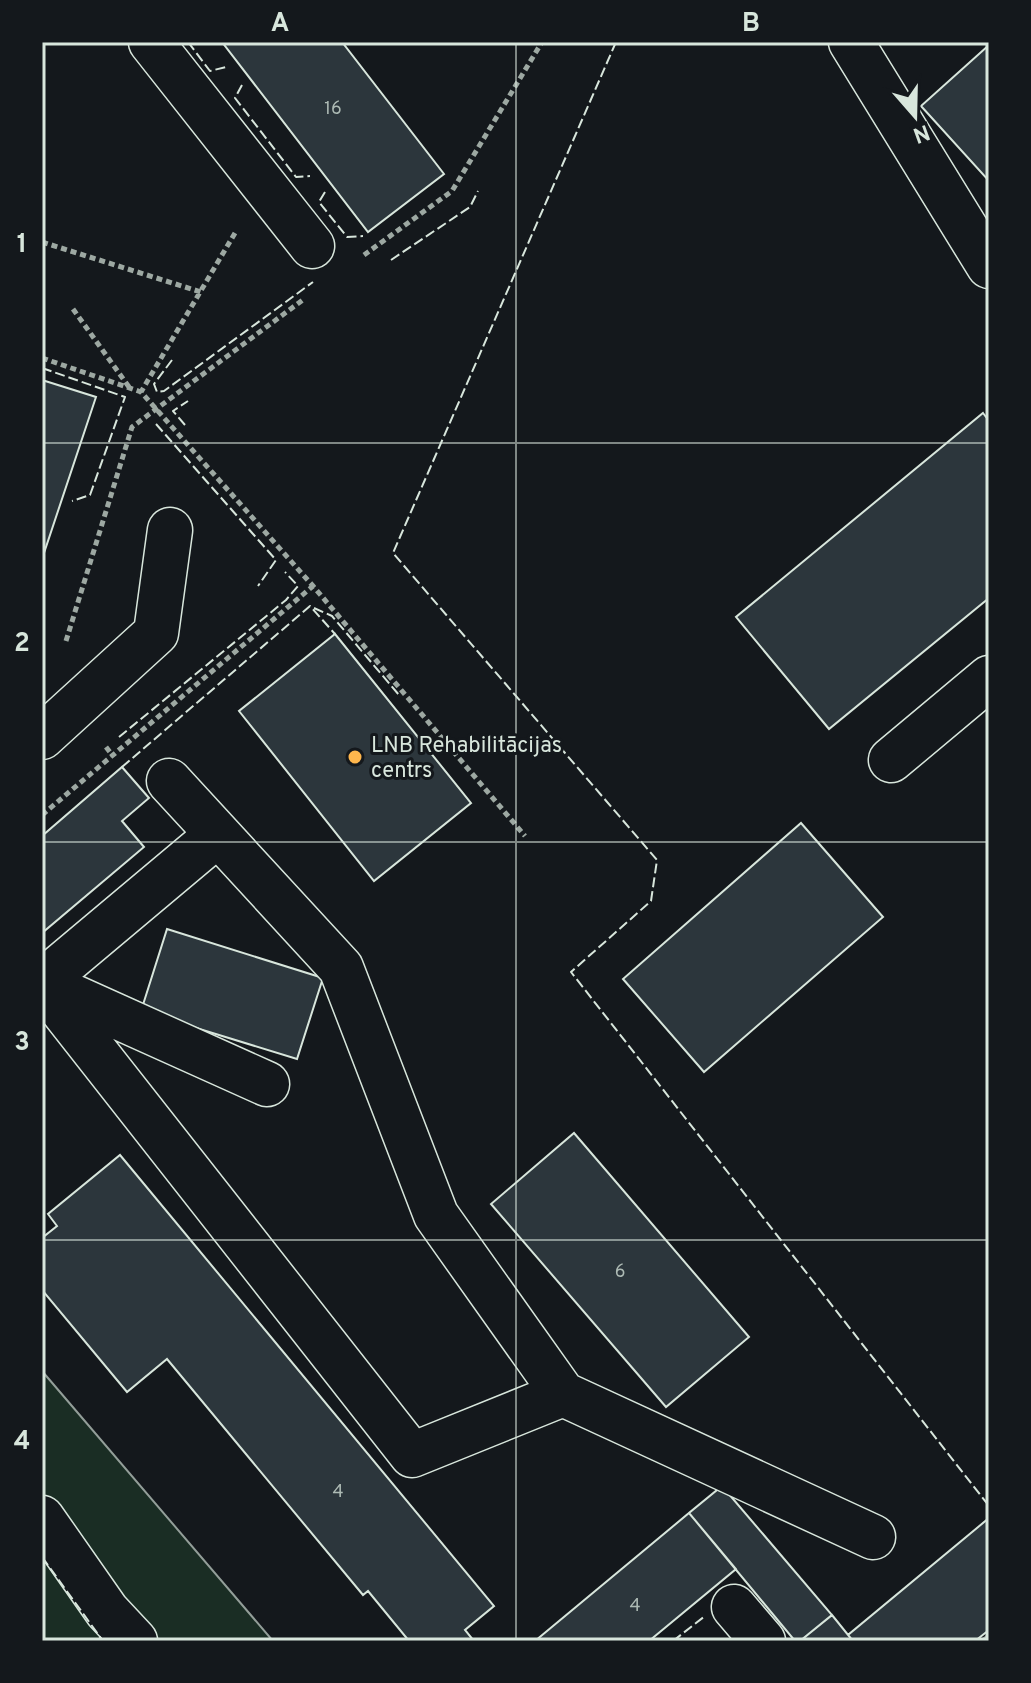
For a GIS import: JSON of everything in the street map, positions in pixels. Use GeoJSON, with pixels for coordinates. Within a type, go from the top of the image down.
{"type":"FeatureCollection","features":[{"type":"Feature","properties":{"kind":"street"},"geometry":{"type":"LineString","coordinates":[[151,42],[312,246]]}},
{"type":"Feature","properties":{"kind":"street"},"geometry":{"type":"LineString","coordinates":[[851,42],[989,266]]}},
{"type":"Feature","properties":{"kind":"street"},"geometry":{"type":"LineString","coordinates":[[42,737],[156,633],[170,530]]}},
{"type":"Feature","properties":{"kind":"street"},"geometry":{"type":"LineString","coordinates":[[891,760],[989,678]]}},
{"type":"Feature","properties":{"kind":"street"},"geometry":{"type":"LineString","coordinates":[[169,781],[341,968],[436,1215],[563,1394],[873,1537]]}},
{"type":"Feature","properties":{"kind":"street"},"geometry":{"type":"LineString","coordinates":[[42,983],[217,835]]}},
{"type":"Feature","properties":{"kind":"street"},"geometry":{"type":"LineString","coordinates":[[42,983],[267,1084]]}},
{"type":"Feature","properties":{"kind":"street"},"geometry":{"type":"LineString","coordinates":[[42,983],[412,1455],[563,1394]]}},
{"type":"Feature","properties":{"kind":"street"},"geometry":{"type":"LineString","coordinates":[[42,1518],[107,1611],[135,1641]]}},
{"type":"Feature","properties":{"kind":"street"},"geometry":{"type":"LineString","coordinates":[[734,1607],[763,1641]]}},
{"type":"Feature","properties":{"kind":"path"},"geometry":{"type":"LineString","coordinates":[[355,261],[452,191],[542,42]]}},
{"type":"Feature","properties":{"kind":"path"},"geometry":{"type":"LineString","coordinates":[[141,392],[263,184]]}},
{"type":"Feature","properties":{"kind":"path"},"geometry":{"type":"LineString","coordinates":[[42,242],[202,292]]}},
{"type":"Feature","properties":{"kind":"path"},"geometry":{"type":"LineString","coordinates":[[113,756],[54,681],[132,427],[306,298]]}},
{"type":"Feature","properties":{"kind":"path"},"geometry":{"type":"LineString","coordinates":[[73,309],[130,388]]}},
{"type":"Feature","properties":{"kind":"path"},"geometry":{"type":"LineString","coordinates":[[42,358],[141,392],[157,407],[525,836]]}},
{"type":"Feature","properties":{"kind":"path"},"geometry":{"type":"LineString","coordinates":[[42,815],[313,586]]}},
{"type":"Feature","properties":{"kind":"path"},"geometry":{"type":"LineString","coordinates":[[983,1641],[989,1636]]}},
{"type":"Feature","properties":{"kind":"green space"},"geometry":{"type":"Polygon","coordinates":[[[42,1371],[273,1641],[42,1641],[42,1371]]]}},
{"type":"Feature","properties":{"kind":"building"},"geometry":{"type":"Polygon","coordinates":[[[222,42],[342,42],[444,174],[368,232],[222,42]]]}},
{"type":"Feature","properties":{"kind":"building"},"geometry":{"type":"Polygon","coordinates":[[[989,45],[989,181],[921,106],[989,45]]]}},
{"type":"Feature","properties":{"kind":"building"},"geometry":{"type":"Polygon","coordinates":[[[42,380],[96,397],[42,559],[42,380]]]}},
{"type":"Feature","properties":{"kind":"building"},"geometry":{"type":"Polygon","coordinates":[[[983,413],[989,421],[989,598],[829,729],[736,617],[983,413]]]}},
{"type":"Feature","properties":{"kind":"building","name":"LNB Rehabilitācijas centrs"},"geometry":{"type":"Polygon","coordinates":[[[335,634],[471,803],[374,881],[239,711],[335,634]]]}},
{"type":"Feature","properties":{"kind":"building"},"geometry":{"type":"Polygon","coordinates":[[[122,767],[149,798],[122,821],[144,847],[42,933],[42,836],[122,767]]]}},
{"type":"Feature","properties":{"kind":"building"},"geometry":{"type":"Polygon","coordinates":[[[801,823],[883,917],[704,1072],[623,979],[801,823]]]}},
{"type":"Feature","properties":{"kind":"building"},"geometry":{"type":"Polygon","coordinates":[[[167,929],[323,978],[297,1059],[141,1011],[167,929]]]}},
{"type":"Feature","properties":{"kind":"building"},"geometry":{"type":"Polygon","coordinates":[[[574,1133],[749,1337],[666,1407],[491,1204],[574,1133]]]}},
{"type":"Feature","properties":{"kind":"building"},"geometry":{"type":"Polygon","coordinates":[[[120,1155],[494,1606],[465,1630],[474,1641],[409,1641],[368,1591],[363,1595],[167,1359],[127,1392],[42,1290],[42,1238],[57,1226],[48,1214],[120,1155]]]}},
{"type":"Feature","properties":{"kind":"building"},"geometry":{"type":"Polygon","coordinates":[[[722,1486],[832,1615],[800,1641],[795,1641],[689,1513],[722,1486]]]}},
{"type":"Feature","properties":{"kind":"building"},"geometry":{"type":"Polygon","coordinates":[[[689,1513],[736,1569],[649,1641],[535,1641],[689,1513]]]}},
{"type":"Feature","properties":{"kind":"building"},"geometry":{"type":"Polygon","coordinates":[[[989,1518],[989,1630],[975,1641],[853,1641],[848,1635],[989,1518]]]}},
{"type":"Feature","properties":{"kind":"building"},"geometry":{"type":"Polygon","coordinates":[[[832,1615],[853,1641],[800,1641],[832,1615]]]}},
{"type":"Feature","properties":{"kind":"fence"},"geometry":{"type":"LineString","coordinates":[[188,42],[210,71],[226,67]]}},
{"type":"Feature","properties":{"kind":"fence"},"geometry":{"type":"LineString","coordinates":[[616,42],[393,553],[657,860],[651,901],[571,972],[989,1506]]}},
{"type":"Feature","properties":{"kind":"fence"},"geometry":{"type":"LineString","coordinates":[[242,85],[235,98],[296,177],[310,176]]}},
{"type":"Feature","properties":{"kind":"fence"},"geometry":{"type":"LineString","coordinates":[[391,260],[470,207],[478,191]]}},
{"type":"Feature","properties":{"kind":"fence"},"geometry":{"type":"LineString","coordinates":[[325,192],[319,202],[347,237],[363,236]]}},
{"type":"Feature","properties":{"kind":"fence"},"geometry":{"type":"LineString","coordinates":[[172,360],[154,384],[157,392],[164,391],[313,282]]}},
{"type":"Feature","properties":{"kind":"fence"},"geometry":{"type":"LineString","coordinates":[[42,368],[125,397],[90,495],[72,501]]}},
{"type":"Feature","properties":{"kind":"fence"},"geometry":{"type":"LineString","coordinates":[[185,425],[173,411],[188,401]]}},
{"type":"Feature","properties":{"kind":"fence"},"geometry":{"type":"LineString","coordinates":[[156,424],[276,560],[258,586]]}},
{"type":"Feature","properties":{"kind":"fence"},"geometry":{"type":"LineString","coordinates":[[119,737],[286,600],[298,586],[285,572]]}},
{"type":"Feature","properties":{"kind":"fence"},"geometry":{"type":"LineString","coordinates":[[122,767],[310,606],[335,634]]}},
{"type":"Feature","properties":{"kind":"fence"},"geometry":{"type":"LineString","coordinates":[[314,608],[332,616],[399,695]]}},
{"type":"Feature","properties":{"kind":"fence"},"geometry":{"type":"LineString","coordinates":[[42,1557],[103,1641]]}},
{"type":"Feature","properties":{"kind":"fence"},"geometry":{"type":"LineString","coordinates":[[673,1641],[705,1616]]}},
{"type":"Feature","properties":{"kind":"place","name":"LNB Rehabilitācijas centrs"},"geometry":{"type":"Point","coordinates":[355,757]}}]}
